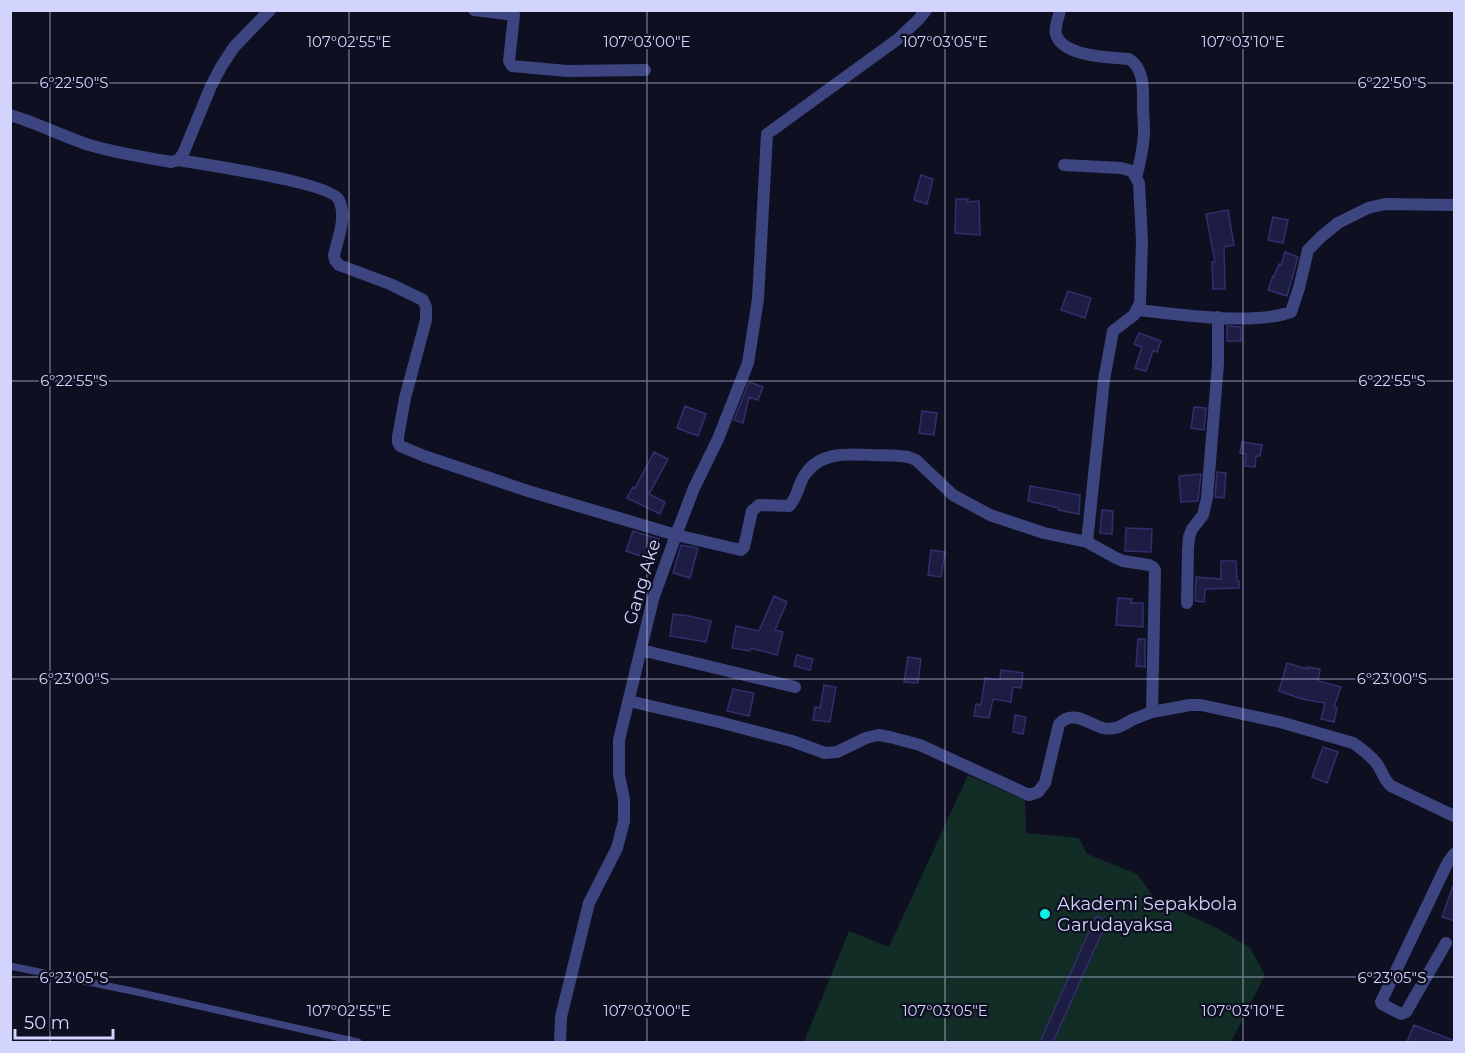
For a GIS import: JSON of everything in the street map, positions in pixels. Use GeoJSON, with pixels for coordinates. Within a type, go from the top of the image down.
{"type":"FeatureCollection","features":[{"type":"Feature","properties":{"kind":"street"},"geometry":{"type":"LineString","coordinates":[[178,160],[183,154],[221,67],[234,47],[270,10]]}},
{"type":"Feature","properties":{"kind":"street"},"geometry":{"type":"LineString","coordinates":[[474,10],[514,15],[509,61],[512,66],[561,70],[645,70]]}},
{"type":"Feature","properties":{"kind":"street","name":"Gang Ake"},"geometry":{"type":"LineString","coordinates":[[560,1042],[561,1017],[589,903],[617,848],[624,820],[624,799],[619,775],[619,740],[653,599],[694,488],[718,439],[748,363],[758,299],[766,135],[898,39],[926,10]]}},
{"type":"Feature","properties":{"kind":"street"},"geometry":{"type":"LineString","coordinates":[[1060,10],[1056,34],[1064,45],[1072,51],[1129,59],[1138,69],[1143,82],[1144,132],[1142,156],[1136,178]]}},
{"type":"Feature","properties":{"kind":"street"},"geometry":{"type":"LineString","coordinates":[[10,115],[92,146],[115,152],[255,173],[308,186],[336,196],[340,202],[342,219],[334,255],[335,261],[339,265],[390,284],[423,300],[426,307],[426,320],[405,398],[398,437],[400,446],[424,456],[528,491],[676,535],[741,550],[744,547],[754,507],[759,505],[789,507],[806,472],[816,462],[840,454],[908,457],[916,460],[953,495],[990,515],[1044,533],[1087,542],[1123,561],[1153,567],[1155,570],[1152,712]]}},
{"type":"Feature","properties":{"kind":"street"},"geometry":{"type":"LineString","coordinates":[[1064,165],[1121,168],[1132,171],[1139,183],[1142,241],[1140,303],[1134,315],[1113,331],[1104,380],[1087,542]]}},
{"type":"Feature","properties":{"kind":"street"},"geometry":{"type":"LineString","coordinates":[[1137,310],[1255,318],[1291,312],[1308,250],[1338,223],[1368,208],[1385,204],[1455,205]]}},
{"type":"Feature","properties":{"kind":"street"},"geometry":{"type":"LineString","coordinates":[[1187,603],[1189,537],[1203,515],[1207,498],[1218,364],[1218,317]]}},
{"type":"Feature","properties":{"kind":"street"},"geometry":{"type":"LineString","coordinates":[[640,650],[795,687]]}},
{"type":"Feature","properties":{"kind":"street"},"geometry":{"type":"LineString","coordinates":[[629,701],[792,741],[825,753],[837,752],[866,738],[878,735],[890,737],[920,745],[1029,795],[1038,792],[1045,783],[1059,724],[1064,719],[1072,717],[1091,722],[1102,728],[1113,729],[1152,712],[1201,705],[1280,722],[1353,743],[1378,765],[1391,786],[1455,816]]}},
{"type":"Feature","properties":{"kind":"street"},"geometry":{"type":"LineString","coordinates":[[1446,943],[1406,1012],[1401,1014],[1382,1004],[1448,862],[1455,854]]}},
{"type":"Feature","properties":{"kind":"lane"},"geometry":{"type":"LineString","coordinates":[[10,966],[358,1042]]}},
{"type":"Feature","properties":{"kind":"green space","name":"Akademi Sepakbola Garudayaksa"},"geometry":{"type":"Polygon","coordinates":[[[968,775],[1025,800],[1026,833],[1079,838],[1087,854],[1137,874],[1156,900],[1217,928],[1250,948],[1265,975],[1231,1042],[804,1042],[849,931],[889,947],[968,775]]]}},
{"type":"Feature","properties":{"kind":"building"},"geometry":{"type":"Polygon","coordinates":[[[921,175],[933,179],[927,204],[914,200],[921,175]]]}},
{"type":"Feature","properties":{"kind":"building"},"geometry":{"type":"Polygon","coordinates":[[[956,199],[968,199],[967,202],[979,201],[980,235],[955,233],[956,199]]]}},
{"type":"Feature","properties":{"kind":"building"},"geometry":{"type":"Polygon","coordinates":[[[1228,210],[1234,245],[1224,247],[1225,289],[1213,289],[1212,262],[1215,262],[1206,214],[1228,210]]]}},
{"type":"Feature","properties":{"kind":"building"},"geometry":{"type":"Polygon","coordinates":[[[1273,217],[1288,220],[1283,243],[1268,240],[1273,217]]]}},
{"type":"Feature","properties":{"kind":"building"},"geometry":{"type":"Polygon","coordinates":[[[1285,252],[1298,257],[1287,296],[1268,290],[1285,252]]]}},
{"type":"Feature","properties":{"kind":"building"},"geometry":{"type":"Polygon","coordinates":[[[1068,291],[1091,298],[1085,318],[1061,310],[1068,291]]]}},
{"type":"Feature","properties":{"kind":"building"},"geometry":{"type":"Polygon","coordinates":[[[1227,326],[1241,327],[1241,341],[1227,341],[1227,326]]]}},
{"type":"Feature","properties":{"kind":"building"},"geometry":{"type":"Polygon","coordinates":[[[1139,333],[1161,341],[1157,352],[1153,351],[1146,371],[1135,368],[1142,347],[1134,344],[1139,333]]]}},
{"type":"Feature","properties":{"kind":"building"},"geometry":{"type":"Polygon","coordinates":[[[749,382],[763,387],[758,400],[749,397],[743,423],[734,420],[749,382]]]}},
{"type":"Feature","properties":{"kind":"building"},"geometry":{"type":"Polygon","coordinates":[[[685,406],[706,414],[698,436],[677,428],[685,406]]]}},
{"type":"Feature","properties":{"kind":"building"},"geometry":{"type":"Polygon","coordinates":[[[1194,407],[1206,408],[1204,430],[1191,428],[1194,407]]]}},
{"type":"Feature","properties":{"kind":"building"},"geometry":{"type":"Polygon","coordinates":[[[922,411],[937,413],[934,435],[919,433],[922,411]]]}},
{"type":"Feature","properties":{"kind":"building"},"geometry":{"type":"Polygon","coordinates":[[[1242,442],[1262,445],[1260,456],[1256,456],[1255,467],[1245,466],[1246,454],[1240,453],[1242,442]]]}},
{"type":"Feature","properties":{"kind":"building"},"geometry":{"type":"Polygon","coordinates":[[[654,452],[668,459],[649,494],[665,502],[660,514],[627,498],[633,487],[635,488],[654,452]]]}},
{"type":"Feature","properties":{"kind":"building"},"geometry":{"type":"Polygon","coordinates":[[[1217,472],[1226,473],[1224,498],[1215,497],[1217,472]]]}},
{"type":"Feature","properties":{"kind":"building"},"geometry":{"type":"Polygon","coordinates":[[[1201,474],[1198,501],[1181,502],[1179,476],[1201,474]]]}},
{"type":"Feature","properties":{"kind":"building"},"geometry":{"type":"Polygon","coordinates":[[[1030,486],[1080,495],[1079,514],[1028,501],[1030,486]]]}},
{"type":"Feature","properties":{"kind":"building"},"geometry":{"type":"Polygon","coordinates":[[[1102,510],[1113,511],[1112,534],[1100,533],[1102,510]]]}},
{"type":"Feature","properties":{"kind":"building"},"geometry":{"type":"Polygon","coordinates":[[[1126,528],[1152,529],[1151,552],[1125,551],[1126,528]]]}},
{"type":"Feature","properties":{"kind":"building"},"geometry":{"type":"Polygon","coordinates":[[[633,531],[659,539],[653,560],[626,551],[633,531]]]}},
{"type":"Feature","properties":{"kind":"building"},"geometry":{"type":"Polygon","coordinates":[[[681,545],[698,548],[690,578],[673,573],[681,545]]]}},
{"type":"Feature","properties":{"kind":"building"},"geometry":{"type":"Polygon","coordinates":[[[931,550],[945,552],[941,577],[928,575],[931,550]]]}},
{"type":"Feature","properties":{"kind":"building"},"geometry":{"type":"Polygon","coordinates":[[[1221,561],[1236,561],[1239,588],[1205,589],[1204,602],[1195,601],[1196,577],[1221,579],[1221,561]]]}},
{"type":"Feature","properties":{"kind":"building"},"geometry":{"type":"Polygon","coordinates":[[[774,596],[787,602],[775,630],[783,632],[777,655],[751,648],[750,651],[732,648],[736,626],[759,631],[774,596]]]}},
{"type":"Feature","properties":{"kind":"building"},"geometry":{"type":"Polygon","coordinates":[[[1118,598],[1132,599],[1131,603],[1143,603],[1143,627],[1116,625],[1118,598]]]}},
{"type":"Feature","properties":{"kind":"building"},"geometry":{"type":"Polygon","coordinates":[[[673,614],[711,621],[706,642],[670,636],[673,614]]]}},
{"type":"Feature","properties":{"kind":"building"},"geometry":{"type":"Polygon","coordinates":[[[1138,639],[1145,639],[1145,667],[1136,666],[1138,639]]]}},
{"type":"Feature","properties":{"kind":"building"},"geometry":{"type":"Polygon","coordinates":[[[797,655],[813,659],[810,670],[794,666],[797,655]]]}},
{"type":"Feature","properties":{"kind":"building"},"geometry":{"type":"Polygon","coordinates":[[[908,657],[921,659],[918,683],[904,682],[908,657]]]}},
{"type":"Feature","properties":{"kind":"building"},"geometry":{"type":"Polygon","coordinates":[[[1287,663],[1307,669],[1307,667],[1320,669],[1318,681],[1341,687],[1334,707],[1337,708],[1334,722],[1321,719],[1325,703],[1302,699],[1279,691],[1287,663]]]}},
{"type":"Feature","properties":{"kind":"building"},"geometry":{"type":"Polygon","coordinates":[[[1001,670],[1023,673],[1021,688],[1013,687],[1011,702],[993,699],[989,718],[974,716],[976,704],[981,705],[985,678],[1000,680],[1001,670]]]}},
{"type":"Feature","properties":{"kind":"building"},"geometry":{"type":"Polygon","coordinates":[[[824,685],[836,687],[830,722],[813,720],[815,707],[820,708],[824,685]]]}},
{"type":"Feature","properties":{"kind":"building"},"geometry":{"type":"Polygon","coordinates":[[[733,689],[754,693],[749,716],[727,711],[733,689]]]}},
{"type":"Feature","properties":{"kind":"building"},"geometry":{"type":"Polygon","coordinates":[[[1015,715],[1026,717],[1023,734],[1013,732],[1015,715]]]}},
{"type":"Feature","properties":{"kind":"building"},"geometry":{"type":"Polygon","coordinates":[[[1323,747],[1338,752],[1327,783],[1312,777],[1323,747]]]}},
{"type":"Feature","properties":{"kind":"building"},"geometry":{"type":"Polygon","coordinates":[[[1453,886],[1455,886],[1455,921],[1442,917],[1453,886]]]}},
{"type":"Feature","properties":{"kind":"building"},"geometry":{"type":"Polygon","coordinates":[[[1096,916],[1107,921],[1053,1042],[1040,1042],[1096,916]]]}},
{"type":"Feature","properties":{"kind":"building"},"geometry":{"type":"Polygon","coordinates":[[[1414,1025],[1455,1041],[1455,1042],[1407,1042],[1414,1025]]]}},
{"type":"Feature","properties":{"kind":"place","name":"Akademi Sepakbola Garudayaksa"},"geometry":{"type":"Point","coordinates":[1045,914]}}]}
